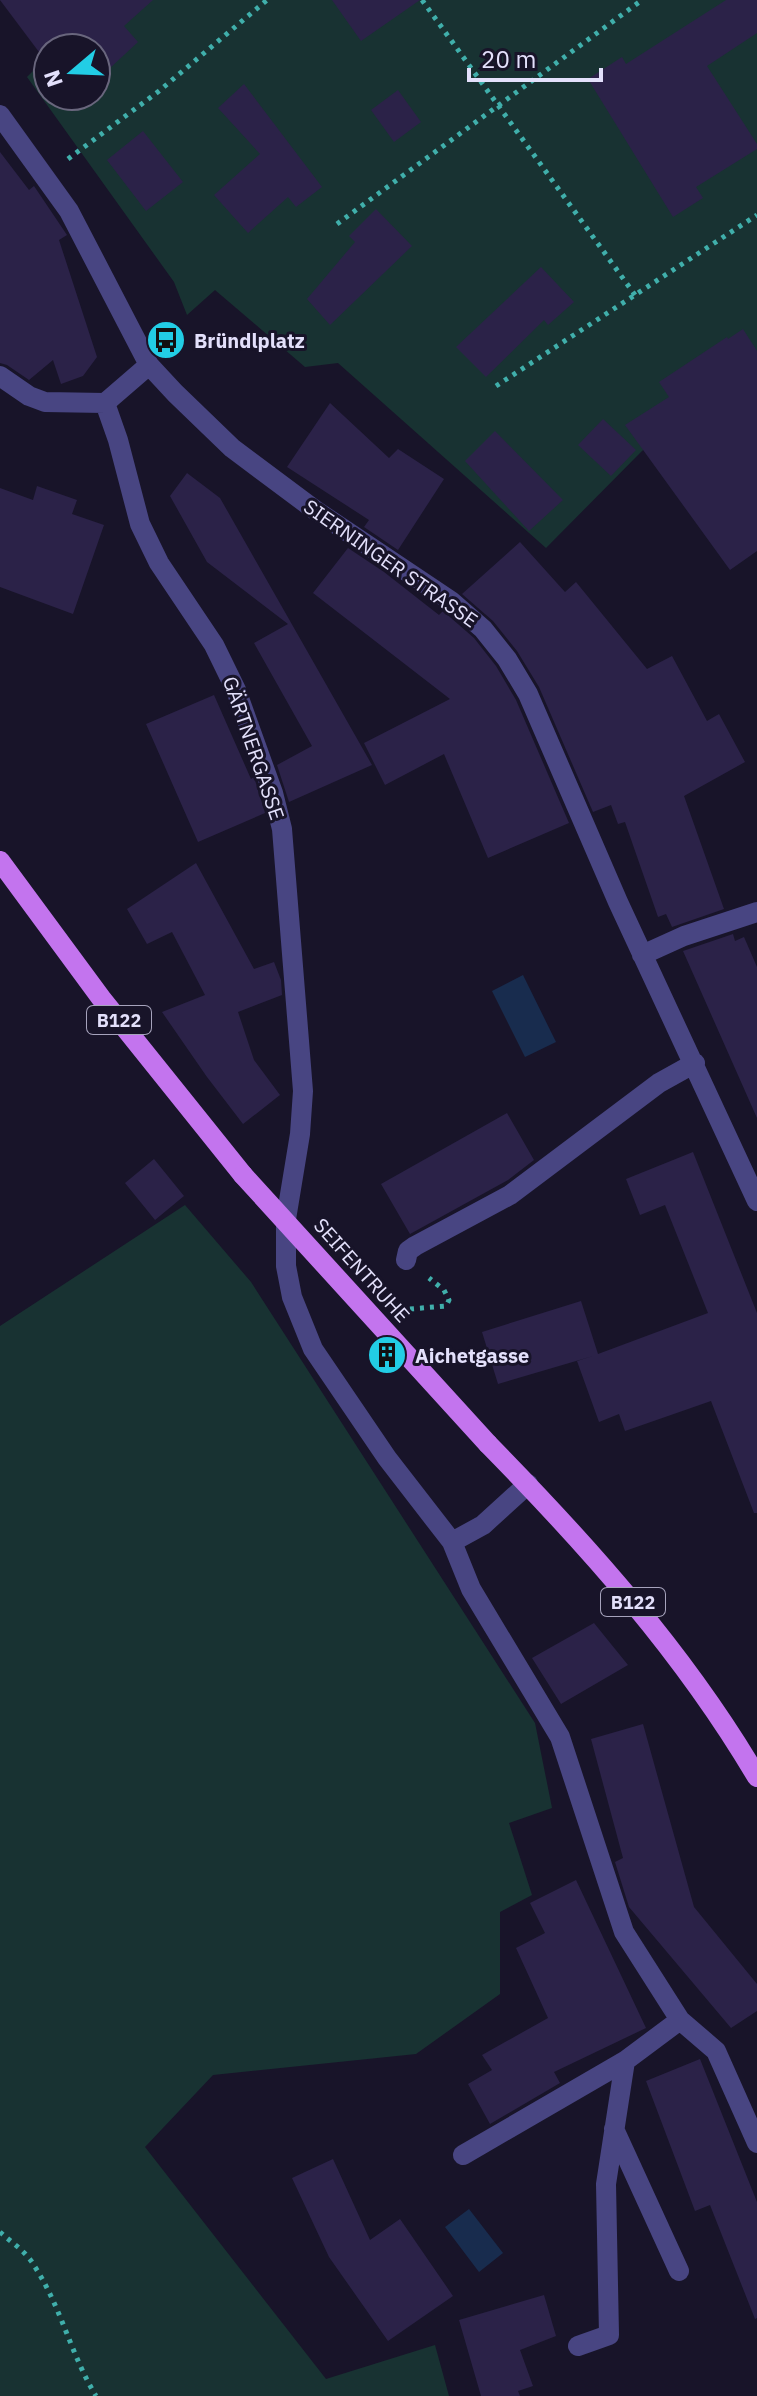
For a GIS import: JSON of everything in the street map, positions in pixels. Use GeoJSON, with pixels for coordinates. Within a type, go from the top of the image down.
{"type":"FeatureCollection","features":[{"type":"Feature","properties":{"kind":"main road","name":"SEIFENTRUHE"},"geometry":{"type":"LineString","coordinates":[[0,861],[101,998],[243,1175],[612,1575],[679,1659],[757,1777]]}},
{"type":"Feature","properties":{"kind":"street","name":"SIERNINGER STRASSE"},"geometry":{"type":"LineString","coordinates":[[0,115],[69,211],[149,365],[175,393],[232,448],[315,510],[451,601],[483,629],[507,659],[528,694],[642,955],[757,1201]]}},
{"type":"Feature","properties":{"kind":"street"},"geometry":{"type":"LineString","coordinates":[[0,376],[29,396],[45,402],[105,403],[149,365]]}},
{"type":"Feature","properties":{"kind":"street","name":"GÄRTNERGASSE"},"geometry":{"type":"LineString","coordinates":[[105,403],[140,524],[159,563],[214,645],[236,690],[273,793],[283,843],[303,1091],[300,1134],[286,1219],[286,1266],[292,1297],[313,1349],[387,1458],[452,1542]]}},
{"type":"Feature","properties":{"kind":"street"},"geometry":{"type":"LineString","coordinates":[[642,955],[684,936],[757,912]]}},
{"type":"Feature","properties":{"kind":"street"},"geometry":{"type":"LineString","coordinates":[[406,1260],[408,1251],[415,1246],[510,1195],[659,1083],[695,1063]]}},
{"type":"Feature","properties":{"kind":"street"},"geometry":{"type":"LineString","coordinates":[[528,1484],[483,1525],[452,1542],[471,1589],[560,1737],[624,1932],[680,2020],[716,2051],[757,2143]]}},
{"type":"Feature","properties":{"kind":"street"},"geometry":{"type":"LineString","coordinates":[[463,2155],[625,2061],[680,2020]]}},
{"type":"Feature","properties":{"kind":"street"},"geometry":{"type":"LineString","coordinates":[[578,2346],[609,2335],[606,2184],[625,2061]]}},
{"type":"Feature","properties":{"kind":"street"},"geometry":{"type":"LineString","coordinates":[[614,2129],[679,2271]]}},
{"type":"Feature","properties":{"kind":"path"},"geometry":{"type":"LineString","coordinates":[[45,176],[159,91],[267,0]]}},
{"type":"Feature","properties":{"kind":"path"},"geometry":{"type":"LineString","coordinates":[[422,0],[635,295]]}},
{"type":"Feature","properties":{"kind":"path"},"geometry":{"type":"LineString","coordinates":[[337,224],[642,0]]}},
{"type":"Feature","properties":{"kind":"path"},"geometry":{"type":"LineString","coordinates":[[496,386],[757,215]]}},
{"type":"Feature","properties":{"kind":"path"},"geometry":{"type":"LineString","coordinates":[[406,1260],[444,1290],[449,1300],[446,1306],[440,1308],[410,1309]]}},
{"type":"Feature","properties":{"kind":"path"},"geometry":{"type":"LineString","coordinates":[[0,2232],[35,2265],[82,2374],[96,2396]]}},
{"type":"Feature","properties":{"kind":"green space"},"geometry":{"type":"Polygon","coordinates":[[[103,0],[757,0],[757,360],[724,382],[642,451],[546,548],[338,363],[305,367],[215,290],[187,315],[174,282],[52,112],[112,112],[112,32],[98,32],[103,0]]]}},
{"type":"Feature","properties":{"kind":"green space"},"geometry":{"type":"Polygon","coordinates":[[[185,1205],[251,1282],[535,1723],[552,1808],[509,1823],[532,1895],[500,1912],[500,1994],[416,2054],[213,2075],[145,2147],[326,2379],[435,2345],[449,2396],[0,2396],[0,1326],[185,1205]]]}},
{"type":"Feature","properties":{"kind":"water"},"geometry":{"type":"Polygon","coordinates":[[[523,975],[556,1042],[525,1057],[492,991],[523,975]]]}},
{"type":"Feature","properties":{"kind":"water"},"geometry":{"type":"Polygon","coordinates":[[[469,2209],[503,2253],[479,2272],[445,2227],[469,2209]]]}},
{"type":"Feature","properties":{"kind":"building"},"geometry":{"type":"Polygon","coordinates":[[[0,0],[153,0],[124,26],[138,42],[112,66],[112,32],[32,32],[32,43],[0,0]]]}},
{"type":"Feature","properties":{"kind":"building"},"geometry":{"type":"Polygon","coordinates":[[[332,0],[420,0],[361,41],[332,0]]]}},
{"type":"Feature","properties":{"kind":"building"},"geometry":{"type":"Polygon","coordinates":[[[726,0],[757,0],[757,33],[707,66],[757,144],[757,149],[696,187],[703,198],[673,217],[588,79],[622,57],[626,64],[726,0]]]}},
{"type":"Feature","properties":{"kind":"building"},"geometry":{"type":"Polygon","coordinates":[[[244,84],[322,187],[296,207],[288,197],[248,233],[214,195],[260,154],[218,108],[244,84]]]}},
{"type":"Feature","properties":{"kind":"building"},"geometry":{"type":"Polygon","coordinates":[[[398,90],[421,122],[394,142],[371,110],[398,90]]]}},
{"type":"Feature","properties":{"kind":"building"},"geometry":{"type":"Polygon","coordinates":[[[143,131],[183,182],[146,211],[107,160],[143,131]]]}},
{"type":"Feature","properties":{"kind":"building"},"geometry":{"type":"Polygon","coordinates":[[[0,152],[29,190],[34,186],[67,235],[59,240],[97,357],[83,376],[61,384],[53,360],[29,380],[0,363],[0,152]]]}},
{"type":"Feature","properties":{"kind":"building"},"geometry":{"type":"Polygon","coordinates":[[[376,209],[412,246],[330,325],[307,299],[355,242],[349,236],[376,209]]]}},
{"type":"Feature","properties":{"kind":"building"},"geometry":{"type":"Polygon","coordinates":[[[541,267],[574,302],[548,325],[544,320],[486,377],[456,347],[541,267]]]}},
{"type":"Feature","properties":{"kind":"building"},"geometry":{"type":"Polygon","coordinates":[[[743,329],[757,351],[757,551],[730,570],[625,425],[669,397],[659,382],[743,329]]]}},
{"type":"Feature","properties":{"kind":"building"},"geometry":{"type":"Polygon","coordinates":[[[330,403],[389,458],[398,449],[444,479],[398,550],[364,527],[369,520],[287,467],[330,403]]]}},
{"type":"Feature","properties":{"kind":"building"},"geometry":{"type":"Polygon","coordinates":[[[603,419],[636,450],[611,476],[578,445],[603,419]]]}},
{"type":"Feature","properties":{"kind":"building"},"geometry":{"type":"Polygon","coordinates":[[[495,431],[563,500],[529,531],[465,461],[495,431]]]}},
{"type":"Feature","properties":{"kind":"building"},"geometry":{"type":"Polygon","coordinates":[[[187,473],[220,498],[372,765],[289,802],[277,765],[312,746],[254,643],[288,624],[207,562],[170,496],[187,473]]]}},
{"type":"Feature","properties":{"kind":"building"},"geometry":{"type":"Polygon","coordinates":[[[37,486],[77,500],[72,514],[104,525],[73,614],[0,587],[0,488],[33,500],[37,486]]]}},
{"type":"Feature","properties":{"kind":"building"},"geometry":{"type":"Polygon","coordinates":[[[520,542],[565,592],[576,582],[647,669],[672,656],[707,721],[719,714],[745,762],[684,796],[724,909],[672,927],[666,914],[658,917],[625,822],[618,824],[611,805],[593,812],[539,687],[517,651],[493,621],[462,594],[520,542]]]}},
{"type":"Feature","properties":{"kind":"building"},"geometry":{"type":"Polygon","coordinates":[[[348,548],[439,615],[443,611],[474,638],[496,666],[516,700],[569,823],[488,858],[444,754],[385,785],[364,743],[450,699],[313,593],[348,548]]]}},
{"type":"Feature","properties":{"kind":"building"},"geometry":{"type":"Polygon","coordinates":[[[214,695],[251,779],[254,777],[265,813],[198,842],[146,724],[214,695]]]}},
{"type":"Feature","properties":{"kind":"building"},"geometry":{"type":"Polygon","coordinates":[[[196,863],[254,969],[274,962],[281,980],[282,995],[238,1012],[254,1060],[280,1095],[243,1124],[162,1012],[205,995],[172,932],[147,944],[127,909],[196,863]]]}},
{"type":"Feature","properties":{"kind":"building"},"geometry":{"type":"Polygon","coordinates":[[[733,934],[735,941],[744,937],[757,967],[757,1118],[683,951],[733,934]]]}},
{"type":"Feature","properties":{"kind":"building"},"geometry":{"type":"Polygon","coordinates":[[[507,1113],[534,1160],[508,1180],[410,1234],[381,1184],[507,1113]]]}},
{"type":"Feature","properties":{"kind":"building"},"geometry":{"type":"Polygon","coordinates":[[[693,1152],[757,1313],[757,1513],[754,1513],[711,1401],[625,1431],[619,1414],[599,1422],[577,1361],[593,1356],[498,1384],[482,1332],[581,1301],[598,1354],[708,1313],[665,1205],[640,1215],[626,1179],[693,1152]]]}},
{"type":"Feature","properties":{"kind":"building"},"geometry":{"type":"Polygon","coordinates":[[[154,1159],[184,1196],[155,1220],[125,1183],[154,1159]]]}},
{"type":"Feature","properties":{"kind":"building"},"geometry":{"type":"Polygon","coordinates":[[[594,1623],[628,1665],[561,1704],[532,1658],[594,1623]]]}},
{"type":"Feature","properties":{"kind":"building"},"geometry":{"type":"Polygon","coordinates":[[[643,1724],[694,1907],[757,1984],[757,2011],[731,2028],[629,1907],[615,1862],[623,1858],[591,1739],[643,1724]]]}},
{"type":"Feature","properties":{"kind":"building"},"geometry":{"type":"Polygon","coordinates":[[[576,1880],[646,2028],[554,2072],[560,2083],[490,2124],[468,2084],[492,2070],[482,2055],[548,2018],[516,1948],[545,1933],[530,1903],[576,1880]]]}},
{"type":"Feature","properties":{"kind":"building"},"geometry":{"type":"Polygon","coordinates":[[[700,2059],[757,2202],[755,2319],[710,2205],[695,2211],[646,2081],[700,2059]]]}},
{"type":"Feature","properties":{"kind":"building"},"geometry":{"type":"Polygon","coordinates":[[[333,2159],[370,2240],[400,2219],[453,2296],[388,2341],[329,2257],[292,2178],[333,2159]]]}},
{"type":"Feature","properties":{"kind":"building"},"geometry":{"type":"Polygon","coordinates":[[[544,2295],[556,2336],[520,2350],[533,2386],[518,2391],[520,2396],[481,2396],[459,2320],[544,2295]]]}},
{"type":"Feature","properties":{"kind":"place","name":"Bründlplatz"},"geometry":{"type":"Point","coordinates":[166,340]}},
{"type":"Feature","properties":{"kind":"place","name":"Aichetgasse"},"geometry":{"type":"Point","coordinates":[387,1355]}}]}
